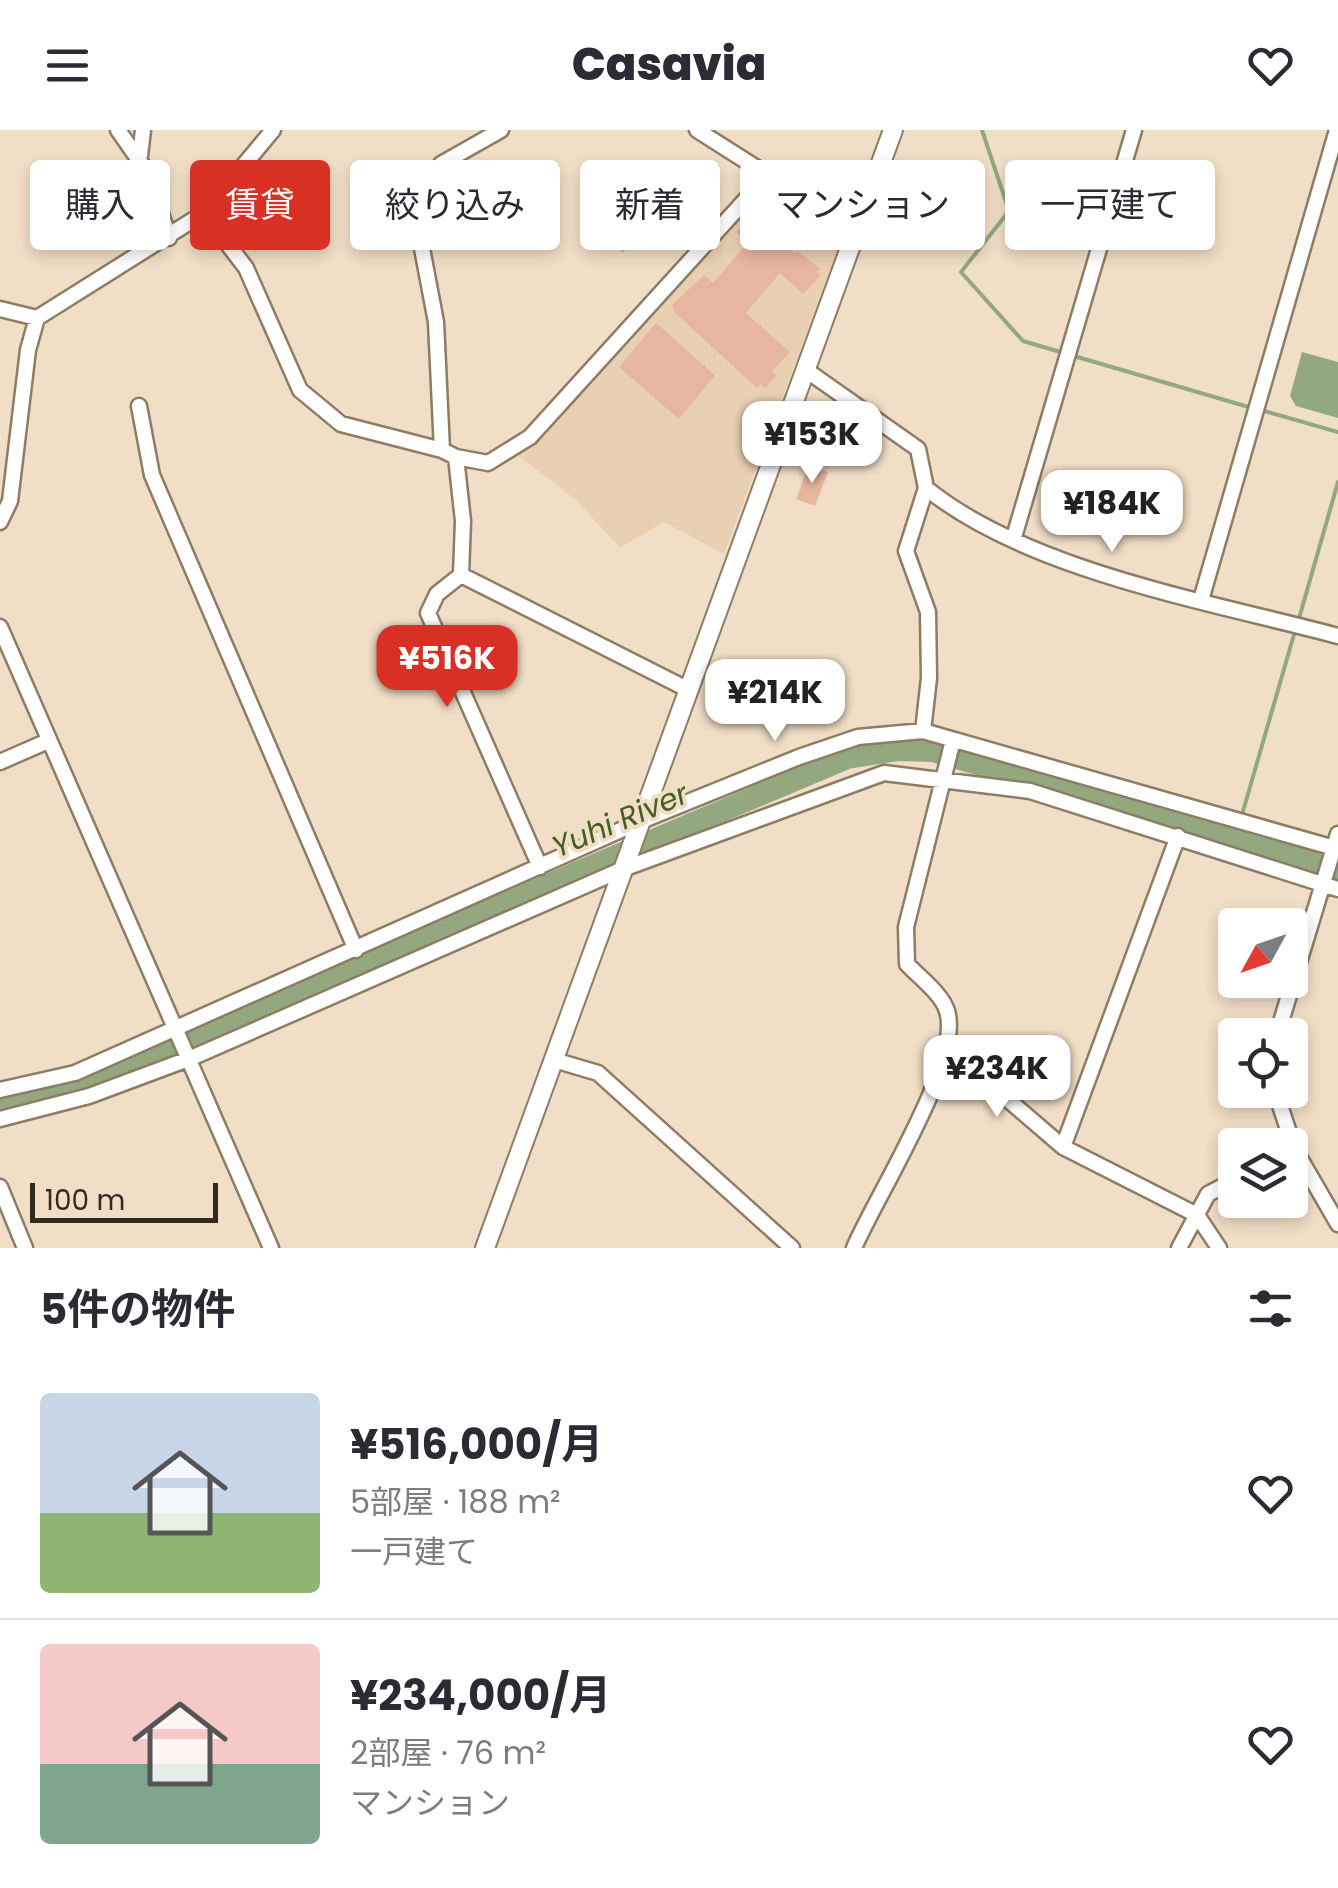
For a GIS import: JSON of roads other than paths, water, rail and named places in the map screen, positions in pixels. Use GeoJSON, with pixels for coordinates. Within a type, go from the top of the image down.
{"type":"FeatureCollection","features":[{"type":"Feature","properties":{"kind":"main road"},"geometry":{"type":"LineString","coordinates":[[882,160],[893,130]]}},
{"type":"Feature","properties":{"kind":"main road"},"geometry":{"type":"LineString","coordinates":[[485,1248],[849,250]]}},
{"type":"Feature","properties":{"kind":"street"},"geometry":{"type":"LineString","coordinates":[[118,130],[141,160]]}},
{"type":"Feature","properties":{"kind":"street"},"geometry":{"type":"LineString","coordinates":[[140,156],[142,130]]}},
{"type":"Feature","properties":{"kind":"street"},"geometry":{"type":"LineString","coordinates":[[247,160],[272,130]]}},
{"type":"Feature","properties":{"kind":"street"},"geometry":{"type":"LineString","coordinates":[[501,130],[441,164],[417,222],[436,322],[449,454],[463,521],[460,575],[436,594],[428,613],[540,867]]}},
{"type":"Feature","properties":{"kind":"street"},"geometry":{"type":"LineString","coordinates":[[697,130],[744,160]]}},
{"type":"Feature","properties":{"kind":"street"},"geometry":{"type":"LineString","coordinates":[[1014,537],[1134,130]]}},
{"type":"Feature","properties":{"kind":"street"},"geometry":{"type":"LineString","coordinates":[[1201,600],[1337,130]]}},
{"type":"Feature","properties":{"kind":"street"},"geometry":{"type":"LineString","coordinates":[[232,250],[246,268],[300,390],[341,424],[488,464],[530,437],[740,206]]}},
{"type":"Feature","properties":{"kind":"street"},"geometry":{"type":"LineString","coordinates":[[0,522],[10,501],[28,350],[36,318],[149,250]]}},
{"type":"Feature","properties":{"kind":"street"},"geometry":{"type":"LineString","coordinates":[[0,309],[36,318]]}},
{"type":"Feature","properties":{"kind":"street"},"geometry":{"type":"LineString","coordinates":[[806,370],[918,449],[926,488],[906,551],[928,612],[929,678],[922,731]]}},
{"type":"Feature","properties":{"kind":"street"},"geometry":{"type":"LineString","coordinates":[[139,406],[152,475],[356,950]]}},
{"type":"Feature","properties":{"kind":"street"},"geometry":{"type":"LineString","coordinates":[[926,488],[964,517],[1092,572],[1338,636]]}},
{"type":"Feature","properties":{"kind":"street"},"geometry":{"type":"LineString","coordinates":[[460,575],[688,690]]}},
{"type":"Feature","properties":{"kind":"street"},"geometry":{"type":"LineString","coordinates":[[0,627],[272,1248]]}},
{"type":"Feature","properties":{"kind":"street"},"geometry":{"type":"LineString","coordinates":[[0,1090],[74,1073],[179,1030],[540,867],[858,737],[922,731],[1337,844],[1282,1018]]}},
{"type":"Feature","properties":{"kind":"street"},"geometry":{"type":"LineString","coordinates":[[854,1248],[944,1067],[950,1023],[946,1006],[907,964],[906,926],[953,740]]}},
{"type":"Feature","properties":{"kind":"street"},"geometry":{"type":"LineString","coordinates":[[0,762],[48,741]]}},
{"type":"Feature","properties":{"kind":"street"},"geometry":{"type":"LineString","coordinates":[[0,1118],[90,1096],[191,1058],[625,865],[884,773],[1030,791],[1338,889]]}},
{"type":"Feature","properties":{"kind":"street"},"geometry":{"type":"LineString","coordinates":[[1063,1147],[1178,836]]}},
{"type":"Feature","properties":{"kind":"street"},"geometry":{"type":"LineString","coordinates":[[554,1060],[598,1072],[792,1248]]}},
{"type":"Feature","properties":{"kind":"street"},"geometry":{"type":"LineString","coordinates":[[944,1067],[976,1072],[1063,1147],[1197,1214],[1219,1248]]}},
{"type":"Feature","properties":{"kind":"street"},"geometry":{"type":"LineString","coordinates":[[1308,1175],[1338,1224]]}},
{"type":"Feature","properties":{"kind":"street"},"geometry":{"type":"LineString","coordinates":[[0,1187],[25,1248]]}},
{"type":"Feature","properties":{"kind":"street"},"geometry":{"type":"LineString","coordinates":[[1179,1248],[1208,1194],[1218,1189]]}},
{"type":"Feature","properties":{"kind":"waterway"},"geometry":{"type":"LineString","coordinates":[[982,130],[1009,211],[961,272],[1023,341],[1064,353]]}},
{"type":"Feature","properties":{"kind":"waterway"},"geometry":{"type":"LineString","coordinates":[[1074,356],[1252,408]]}},
{"type":"Feature","properties":{"kind":"waterway"},"geometry":{"type":"LineString","coordinates":[[1261,410],[1338,432]]}},
{"type":"Feature","properties":{"kind":"waterway"},"geometry":{"type":"LineString","coordinates":[[1298,622],[1338,482]]}},
{"type":"Feature","properties":{"kind":"waterway"},"geometry":{"type":"LineString","coordinates":[[1235,839],[1295,631]]}},
{"type":"Feature","properties":{"kind":"waterway","name":"Yuhi River"},"geometry":{"type":"LineString","coordinates":[[0,1103],[68,1086],[120,1066],[847,758],[898,750],[933,751],[1338,869]]}}]}
